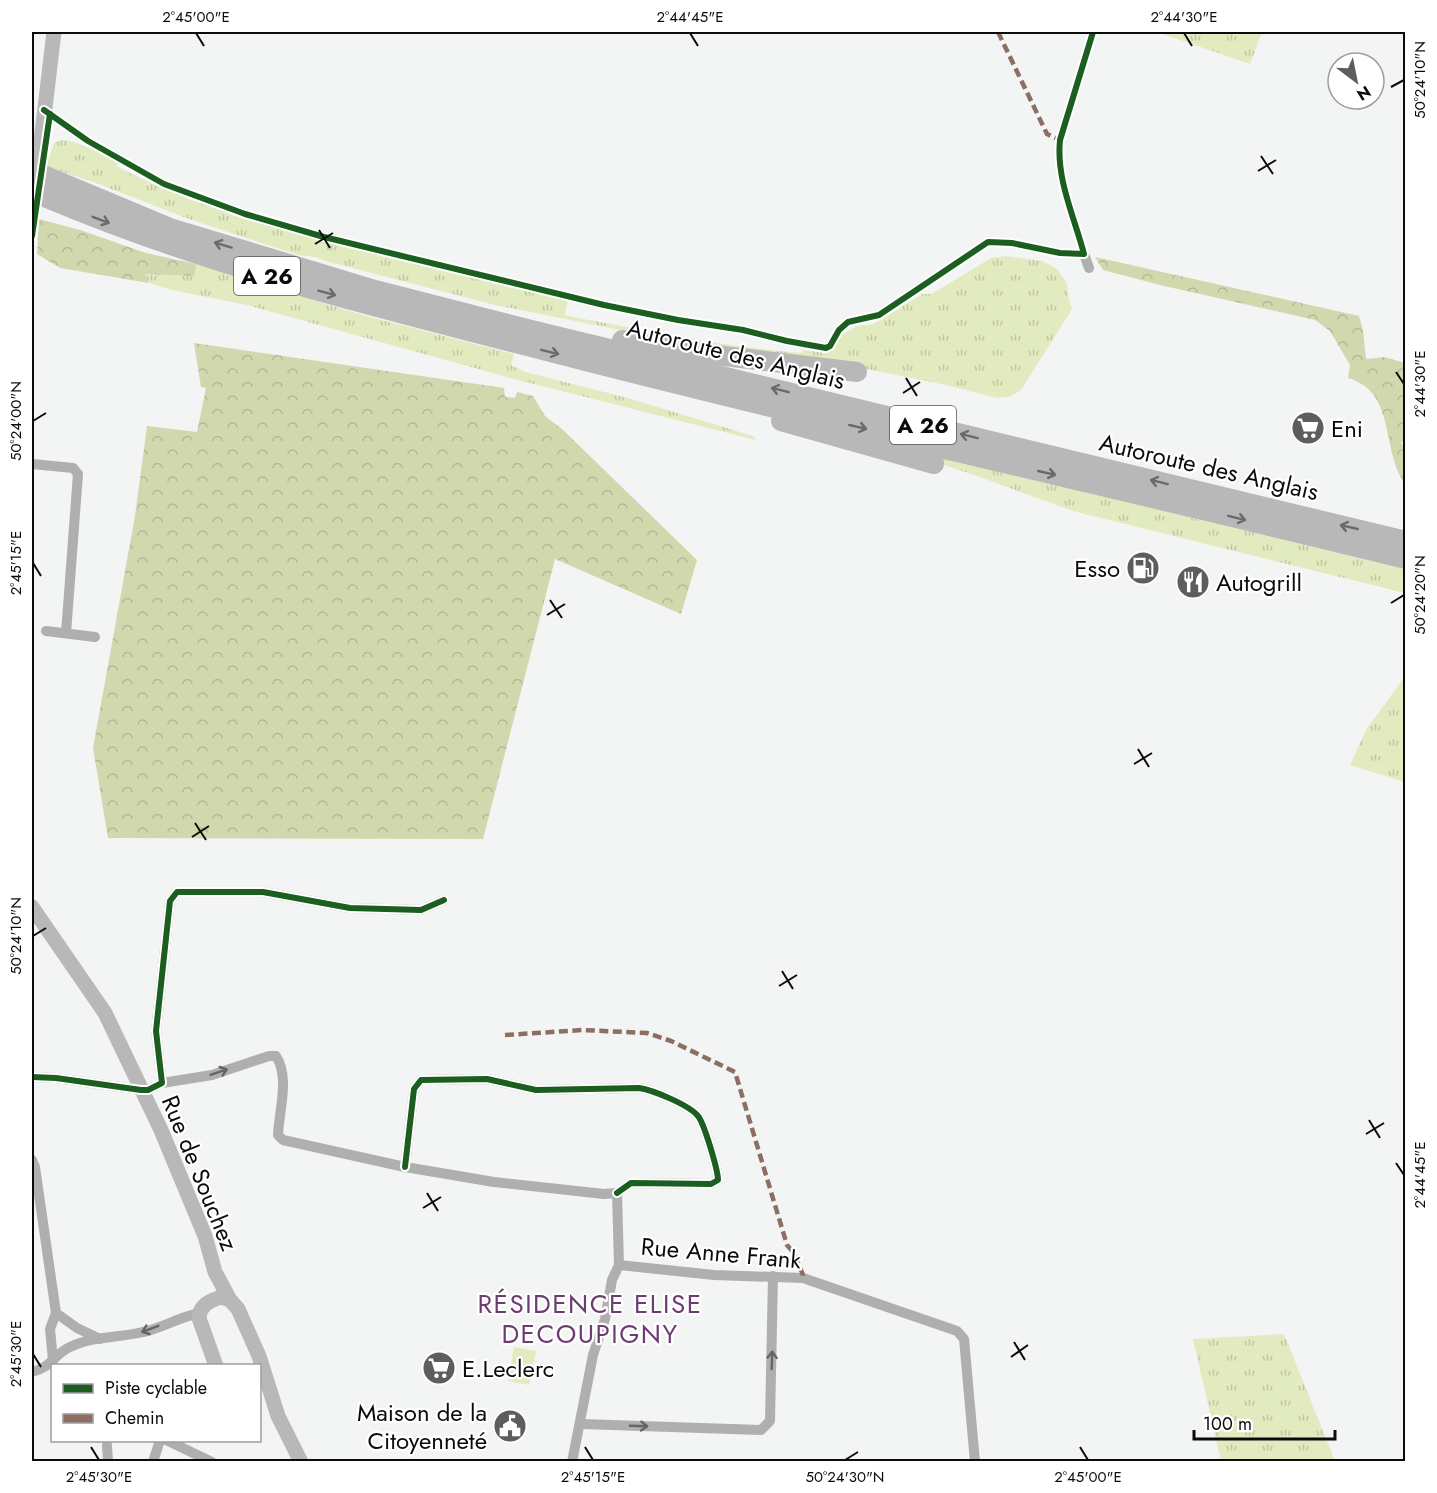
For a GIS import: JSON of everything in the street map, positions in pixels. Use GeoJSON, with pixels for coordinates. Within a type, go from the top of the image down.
{"type":"FeatureCollection","features":[{"type":"Feature","properties":{"kind":"highway","name":"Autoroute des Anglais"},"geometry":{"type":"LineString","coordinates":[[40,174],[170,228],[309,271],[543,333],[1406,541]]}},
{"type":"Feature","properties":{"kind":"highway","name":"Autoroute des Anglais"},"geometry":{"type":"LineString","coordinates":[[39,194],[101,221],[298,286],[678,384],[1406,559]]}},
{"type":"Feature","properties":{"kind":"highway"},"geometry":{"type":"LineString","coordinates":[[441,306],[472,306],[600,336],[679,350],[857,372]]}},
{"type":"Feature","properties":{"kind":"highway"},"geometry":{"type":"LineString","coordinates":[[678,384],[716,400],[813,431],[934,464]]}},
{"type":"Feature","properties":{"kind":"main road"},"geometry":{"type":"LineString","coordinates":[[32,217],[39,149],[47,112],[54,32]]}},
{"type":"Feature","properties":{"kind":"main road","name":"Rue de Souchez"},"geometry":{"type":"LineString","coordinates":[[32,907],[105,1013],[161,1130],[205,1236],[214,1272],[230,1300],[238,1309],[260,1356],[261,1364]]}},
{"type":"Feature","properties":{"kind":"main road","name":"Rue de Souchez"},"geometry":{"type":"LineString","coordinates":[[203,1308],[214,1272]]}},
{"type":"Feature","properties":{"kind":"main road"},"geometry":{"type":"LineString","coordinates":[[216,1364],[200,1323],[203,1308],[221,1297],[230,1300]]}},
{"type":"Feature","properties":{"kind":"main road"},"geometry":{"type":"LineString","coordinates":[[262,1383],[300,1461]]}},
{"type":"Feature","properties":{"kind":"main road"},"geometry":{"type":"LineString","coordinates":[[261,1403],[278,1416]]}},
{"type":"Feature","properties":{"kind":"street"},"geometry":{"type":"LineString","coordinates":[[1084,254],[1089,268]]}},
{"type":"Feature","properties":{"kind":"street"},"geometry":{"type":"LineString","coordinates":[[32,464],[73,468],[78,474],[66,633]]}},
{"type":"Feature","properties":{"kind":"street"},"geometry":{"type":"LineString","coordinates":[[46,631],[95,636]]}},
{"type":"Feature","properties":{"kind":"street"},"geometry":{"type":"LineString","coordinates":[[162,1083],[156,1039],[158,994],[170,902],[177,892],[263,892],[362,908],[420,910],[444,900]]}},
{"type":"Feature","properties":{"kind":"street"},"geometry":{"type":"LineString","coordinates":[[32,1077],[148,1090],[162,1083],[212,1075],[269,1056],[276,1056],[282,1064],[283,1081],[278,1135],[284,1140],[405,1167],[494,1182],[604,1194],[617,1193],[631,1183],[711,1184],[718,1180],[699,1117],[690,1109],[647,1089],[536,1090],[487,1079],[421,1080],[414,1089],[405,1167]]}},
{"type":"Feature","properties":{"kind":"street"},"geometry":{"type":"LineString","coordinates":[[32,1160],[35,1167],[56,1313],[50,1329],[53,1360]]}},
{"type":"Feature","properties":{"kind":"street"},"geometry":{"type":"LineString","coordinates":[[572,1461],[593,1355],[605,1319],[612,1280],[619,1265],[617,1193]]}},
{"type":"Feature","properties":{"kind":"street","name":"Rue Anne Frank"},"geometry":{"type":"LineString","coordinates":[[619,1265],[714,1275],[803,1278],[957,1331],[964,1340],[975,1461]]}},
{"type":"Feature","properties":{"kind":"street"},"geometry":{"type":"LineString","coordinates":[[581,1424],[760,1430],[770,1420],[773,1276]]}},
{"type":"Feature","properties":{"kind":"street"},"geometry":{"type":"LineString","coordinates":[[32,1372],[44,1369],[71,1346],[145,1332],[203,1308]]}},
{"type":"Feature","properties":{"kind":"street"},"geometry":{"type":"LineString","coordinates":[[56,1313],[77,1328],[100,1339]]}},
{"type":"Feature","properties":{"kind":"street"},"geometry":{"type":"LineString","coordinates":[[153,1461],[159,1442]]}},
{"type":"Feature","properties":{"kind":"street"},"geometry":{"type":"LineString","coordinates":[[170,1442],[212,1461]]}},
{"type":"Feature","properties":{"kind":"street"},"geometry":{"type":"LineString","coordinates":[[107,1445],[108,1461]]}},
{"type":"Feature","properties":{"kind":"green space"},"geometry":{"type":"Polygon","coordinates":[[[1157,32],[1262,32],[1250,64],[1157,32]]]}},
{"type":"Feature","properties":{"kind":"green space"},"geometry":{"type":"Polygon","coordinates":[[[62,140],[91,149],[119,164],[116,166],[153,184],[192,200],[270,226],[568,300],[565,314],[567,316],[743,347],[826,353],[833,350],[842,335],[857,326],[874,324],[922,294],[932,294],[991,258],[1006,256],[1042,261],[1056,268],[1067,283],[1072,309],[1021,390],[1009,397],[997,398],[857,367],[699,346],[495,305],[316,257],[298,255],[189,219],[96,183],[32,162],[32,149],[49,158],[54,143],[62,140]]]}},
{"type":"Feature","properties":{"kind":"green space"},"geometry":{"type":"Polygon","coordinates":[[[39,219],[80,230],[146,253],[196,264],[195,276],[145,274],[149,283],[60,268],[37,254],[39,219]]]}},
{"type":"Feature","properties":{"kind":"green space"},"geometry":{"type":"Polygon","coordinates":[[[1095,257],[1359,316],[1366,359],[1384,357],[1405,363],[1405,442],[1401,442],[1405,449],[1405,484],[1393,455],[1381,408],[1374,395],[1363,385],[1348,378],[1350,365],[1330,331],[1315,320],[1103,270],[1095,257]]]}},
{"type":"Feature","properties":{"kind":"green space"},"geometry":{"type":"Polygon","coordinates":[[[196,264],[366,316],[514,354],[511,365],[525,372],[624,397],[753,436],[756,440],[518,380],[247,305],[172,290],[149,283],[145,274],[195,276],[196,264]]]}},
{"type":"Feature","properties":{"kind":"green space"},"geometry":{"type":"Polygon","coordinates":[[[194,343],[504,388],[505,397],[515,398],[517,392],[533,396],[545,416],[562,429],[697,560],[681,614],[555,559],[483,839],[108,838],[93,748],[135,516],[147,426],[197,432],[206,388],[201,387],[194,343]]]}},
{"type":"Feature","properties":{"kind":"green space"},"geometry":{"type":"Polygon","coordinates":[[[908,447],[1405,569],[1405,593],[1073,511],[906,452],[908,447]]]}},
{"type":"Feature","properties":{"kind":"green space"},"geometry":{"type":"Polygon","coordinates":[[[1405,676],[1405,782],[1350,765],[1366,730],[1405,676]]]}},
{"type":"Feature","properties":{"kind":"green space"},"geometry":{"type":"Polygon","coordinates":[[[1284,1334],[1335,1461],[1221,1461],[1193,1339],[1284,1334]]]}},
{"type":"Feature","properties":{"kind":"green space"},"geometry":{"type":"Polygon","coordinates":[[[514,1347],[536,1351],[529,1385],[508,1381],[514,1347]]]}},
{"type":"Feature","properties":{"kind":"marked path"},"geometry":{"type":"LineString","coordinates":[[998,32],[1047,134],[1060,140]]}},
{"type":"Feature","properties":{"kind":"marked path"},"geometry":{"type":"LineString","coordinates":[[505,1035],[583,1030],[647,1033],[671,1041],[735,1072],[787,1245],[794,1253],[803,1278]]}},
{"type":"Feature","properties":{"kind":"cycle path"},"geometry":{"type":"LineString","coordinates":[[44,110],[88,141],[164,184],[245,214],[324,237],[604,305],[743,330],[826,348],[848,322],[879,315],[988,242],[1012,243],[1060,253],[1084,254],[1063,183],[1059,155],[1060,140],[1093,32]]}},
{"type":"Feature","properties":{"kind":"cycle path"},"geometry":{"type":"LineString","coordinates":[[32,236],[50,114]]}},
{"type":"Feature","properties":{"kind":"cycle path"},"geometry":{"type":"LineString","coordinates":[[32,1077],[56,1078],[141,1090],[148,1090],[162,1083],[156,1031],[170,901],[177,892],[263,892],[350,908],[421,910],[444,900]]}},
{"type":"Feature","properties":{"kind":"cycle path"},"geometry":{"type":"LineString","coordinates":[[405,1167],[414,1089],[421,1080],[487,1079],[536,1090],[639,1088],[687,1107],[698,1116],[710,1147],[718,1180],[711,1184],[631,1183],[617,1193]]}},
{"type":"Feature","properties":{"kind":"place","name":"Eni"},"geometry":{"type":"Point","coordinates":[1308,428]}},
{"type":"Feature","properties":{"kind":"place","name":"Esso"},"geometry":{"type":"Point","coordinates":[1143,568]}},
{"type":"Feature","properties":{"kind":"place","name":"Autogrill"},"geometry":{"type":"Point","coordinates":[1193,582]}},
{"type":"Feature","properties":{"kind":"place","name":"E.Leclerc"},"geometry":{"type":"Point","coordinates":[439,1368]}},
{"type":"Feature","properties":{"kind":"place","name":"Maison de la Citoyenneté"},"geometry":{"type":"Point","coordinates":[510,1426]}},
{"type":"Feature","properties":{"kind":"district","name":"RÉSIDENCE ELISE DECOUPIGNY"},"geometry":{"type":"Point","coordinates":[590,1319]}}]}
